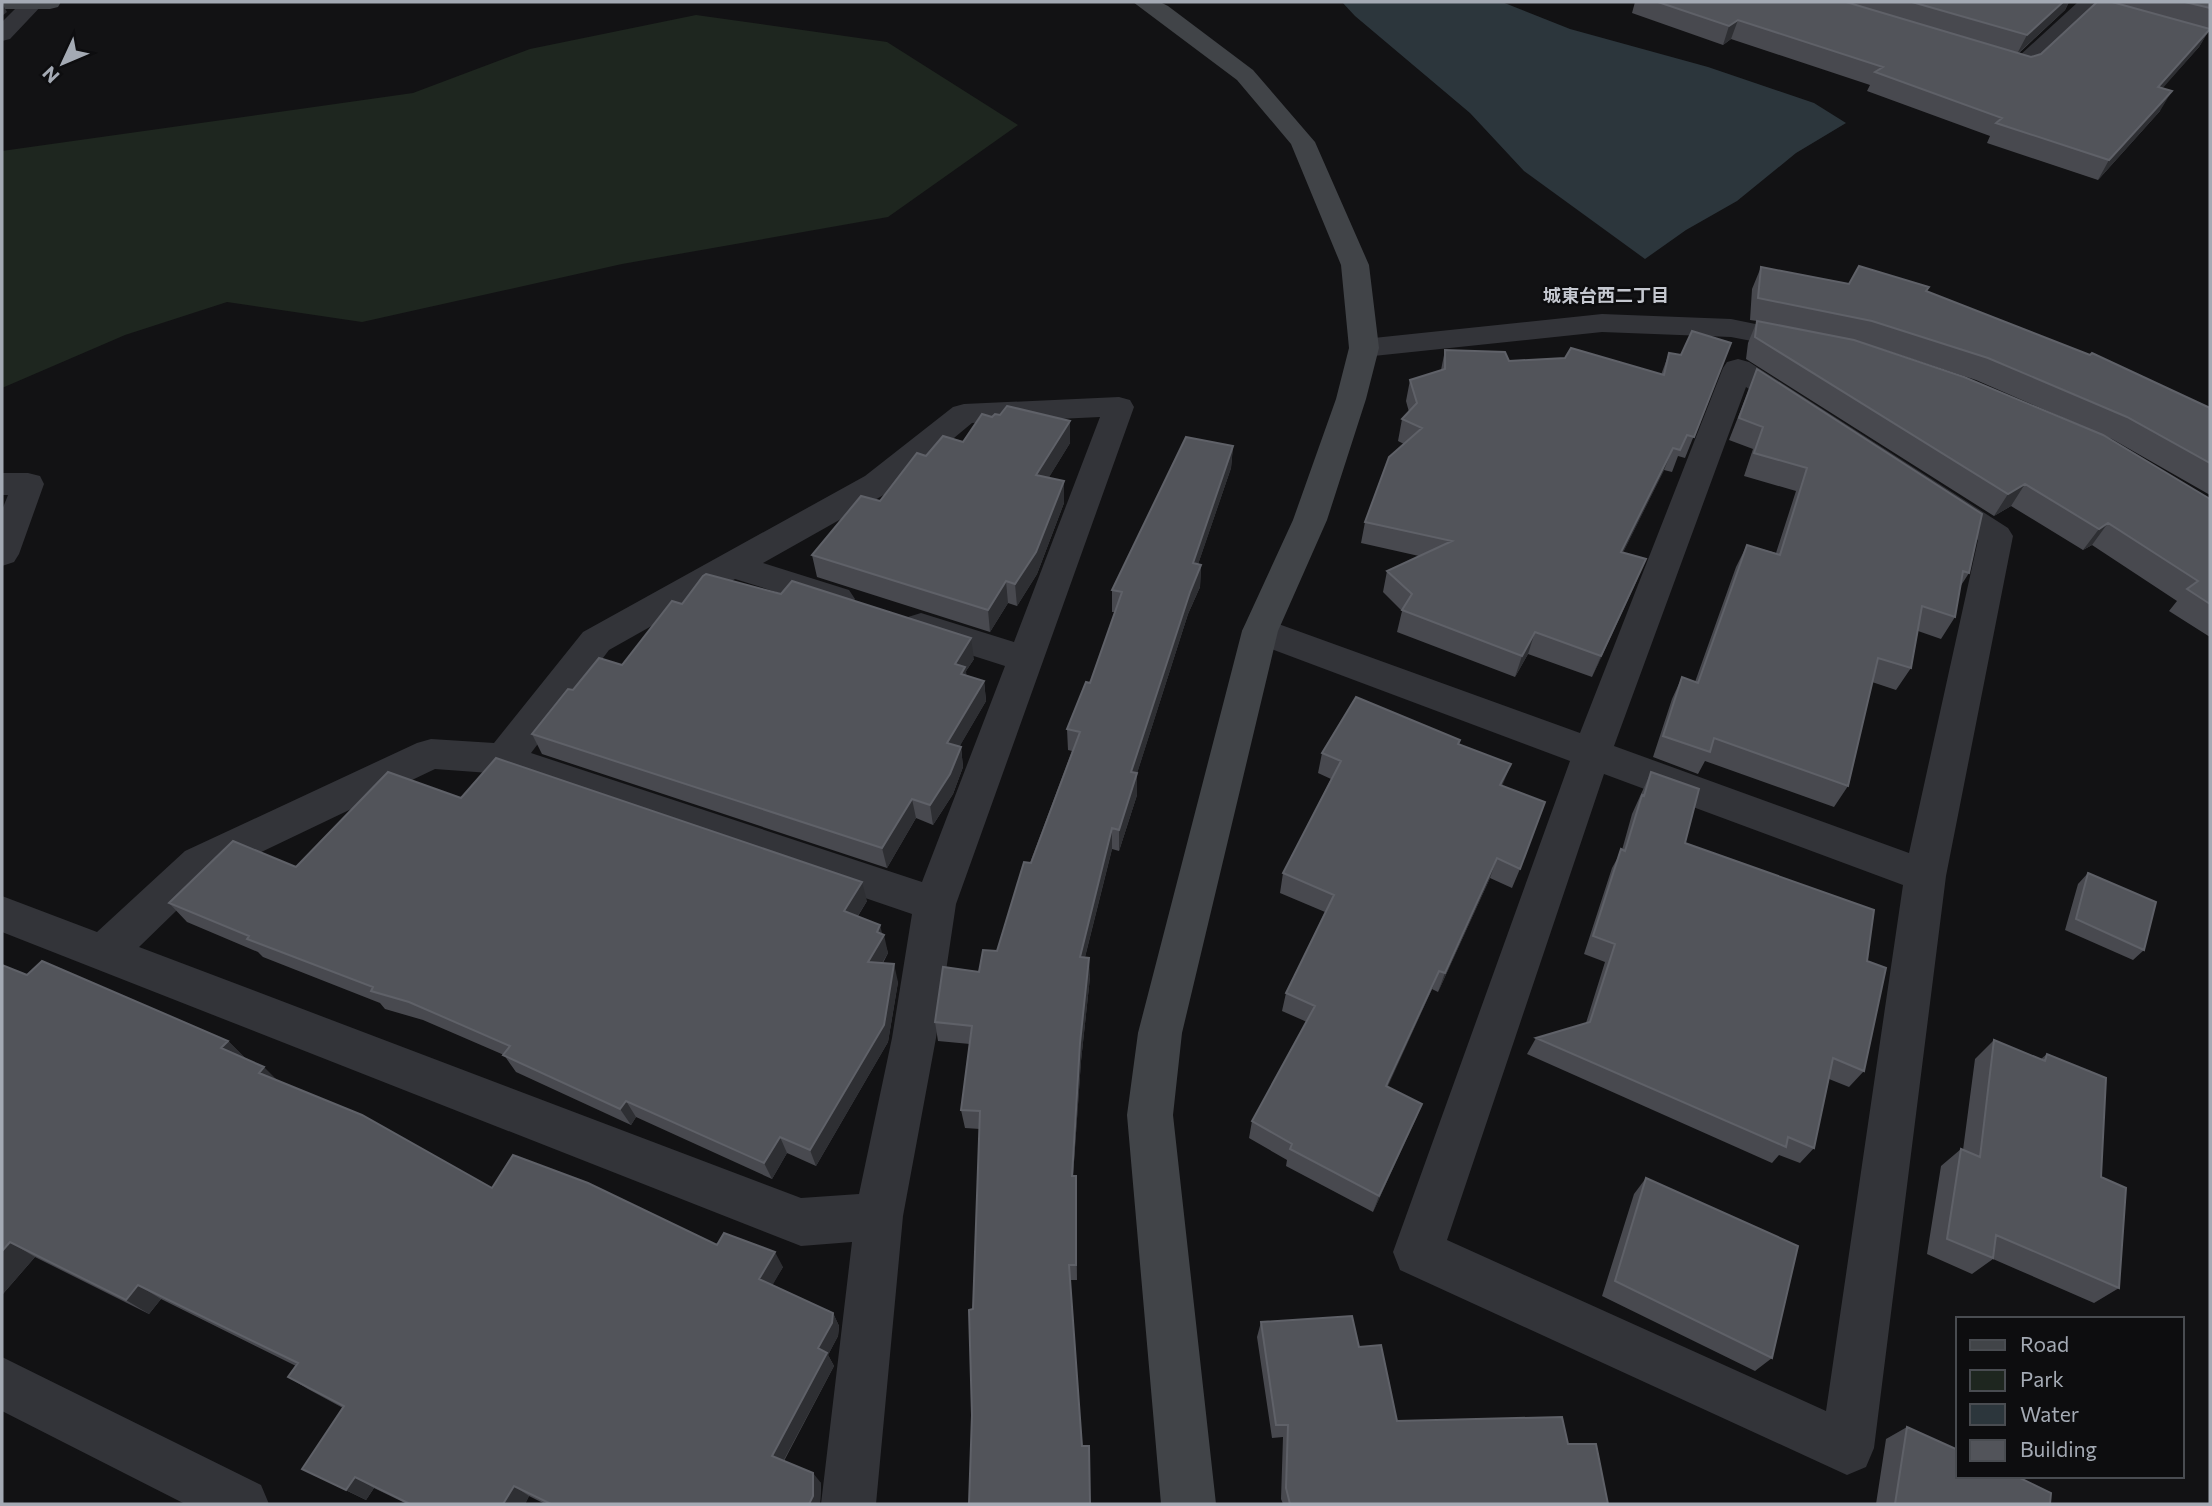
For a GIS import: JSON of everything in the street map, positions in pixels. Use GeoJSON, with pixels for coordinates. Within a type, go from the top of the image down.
{"type":"FeatureCollection","features":[{"type":"Feature","properties":{"kind":"street"},"geometry":{"type":"LineString","coordinates":[[2,2],[42,2]]}},
{"type":"Feature","properties":{"kind":"street"},"geometry":{"type":"LineString","coordinates":[[2,34],[42,2]]}},
{"type":"Feature","properties":{"kind":"street"},"geometry":{"type":"LineString","coordinates":[[1144,2],[1245,75],[1303,142],[1355,265],[1364,348],[1351,399],[1310,520],[1261,631],[1241,698],[1160,1034],[1150,1115],[1189,1504]]}},
{"type":"Feature","properties":{"kind":"street"},"geometry":{"type":"LineString","coordinates":[[1969,50],[2022,66],[2079,4],[2110,13]]}},
{"type":"Feature","properties":{"kind":"street"},"geometry":{"type":"LineString","coordinates":[[1364,348],[1602,323],[1731,328],[1837,349]]}},
{"type":"Feature","properties":{"kind":"street"},"geometry":{"type":"LineString","coordinates":[[1738,368],[1996,536],[1926,876],[1847,1448],[1418,1252],[1592,752],[1738,368]]}},
{"type":"Feature","properties":{"kind":"street"},"geometry":{"type":"LineString","coordinates":[[503,758],[596,641],[877,484],[964,414],[1119,407],[935,905],[914,1038],[879,1216],[849,1504]]}},
{"type":"Feature","properties":{"kind":"street"},"geometry":{"type":"LineString","coordinates":[[2,484],[28,484],[2,554]]}},
{"type":"Feature","properties":{"kind":"street"},"geometry":{"type":"LineString","coordinates":[[731,565],[1026,659]]}},
{"type":"Feature","properties":{"kind":"street"},"geometry":{"type":"LineString","coordinates":[[1261,631],[1926,876]]}},
{"type":"Feature","properties":{"kind":"street"},"geometry":{"type":"LineString","coordinates":[[103,954],[199,863],[432,754],[503,758],[935,905]]}},
{"type":"Feature","properties":{"kind":"street"},"geometry":{"type":"LineString","coordinates":[[2,915],[802,1222],[879,1216]]}},
{"type":"Feature","properties":{"kind":"street"},"geometry":{"type":"LineString","coordinates":[[2,1383],[242,1504]]}},
{"type":"Feature","properties":{"kind":"green space"},"geometry":{"type":"Polygon","coordinates":[[[696,15],[887,42],[1018,125],[888,217],[622,264],[362,322],[227,302],[125,335],[2,388],[2,151],[413,93],[530,49],[696,15]]]}},
{"type":"Feature","properties":{"kind":"water"},"geometry":{"type":"Polygon","coordinates":[[[1342,2],[1502,2],[1570,29],[1708,67],[1814,103],[1846,123],[1796,153],[1737,201],[1686,230],[1645,259],[1524,171],[1470,113],[1342,2]]]}},
{"type":"Feature","properties":{"kind":"building"},"geometry":{"type":"Polygon","coordinates":[[[1658,2],[1846,2],[2031,57],[2041,54],[2097,2],[2112,2],[2210,29],[2158,87],[2172,91],[2109,160],[1996,123],[2002,118],[1875,72],[1883,67],[1738,20],[1729,26],[1658,2]]]}},
{"type":"Feature","properties":{"kind":"building"},"geometry":{"type":"Polygon","coordinates":[[[1912,2],[2063,2],[2027,35],[1912,2]]]}},
{"type":"Feature","properties":{"kind":"building"},"geometry":{"type":"Polygon","coordinates":[[[2185,2],[2210,2],[2210,8],[2185,2]]]}},
{"type":"Feature","properties":{"kind":"building"},"geometry":{"type":"Polygon","coordinates":[[[1859,266],[1929,287],[1926,291],[2090,355],[2092,353],[2210,408],[2210,463],[2127,417],[1988,358],[1872,321],[1758,298],[1761,267],[1849,284],[1859,266]]]}},
{"type":"Feature","properties":{"kind":"building"},"geometry":{"type":"Polygon","coordinates":[[[1757,321],[1854,340],[1964,377],[2103,435],[2210,499],[2210,604],[2187,589],[2198,581],[2108,523],[2099,529],[2025,484],[2008,494],[1755,337],[1757,321]]]}},
{"type":"Feature","properties":{"kind":"building"},"geometry":{"type":"Polygon","coordinates":[[[1692,331],[1731,343],[1694,437],[1687,435],[1680,450],[1673,448],[1621,552],[1646,559],[1601,656],[1535,632],[1522,656],[1402,610],[1412,594],[1387,571],[1452,541],[1365,522],[1389,457],[1422,428],[1402,419],[1417,403],[1410,380],[1445,369],[1445,350],[1505,352],[1509,361],[1565,358],[1571,348],[1664,375],[1669,353],[1681,355],[1692,331]]]}},
{"type":"Feature","properties":{"kind":"building"},"geometry":{"type":"Polygon","coordinates":[[[1757,369],[1982,514],[1969,573],[1963,571],[1955,617],[1922,606],[1911,668],[1878,658],[1848,786],[1714,738],[1710,752],[1663,736],[1682,677],[1698,683],[1747,545],[1780,555],[1807,468],[1754,453],[1763,427],[1739,418],[1757,369]]]}},
{"type":"Feature","properties":{"kind":"building"},"geometry":{"type":"Polygon","coordinates":[[[1007,406],[1070,421],[1036,475],[1064,481],[1036,552],[1015,584],[1006,581],[988,610],[812,555],[861,496],[880,501],[917,453],[926,456],[943,436],[963,442],[982,414],[992,417],[995,414],[1000,415],[1007,406]]]}},
{"type":"Feature","properties":{"kind":"building"},"geometry":{"type":"Polygon","coordinates":[[[1186,437],[1233,446],[1193,563],[1201,565],[1131,772],[1137,773],[1119,830],[1112,828],[1080,957],[1089,958],[1080,1043],[1072,1176],[1076,1176],[1076,1265],[1069,1265],[1082,1446],[1089,1446],[1090,1504],[969,1504],[972,1415],[969,1310],[973,1309],[980,1111],[961,1110],[972,1026],[935,1022],[943,967],[979,972],[983,950],[997,951],[1024,862],[1031,863],[1080,732],[1067,729],[1086,682],[1090,683],[1122,592],[1112,590],[1186,437]]]}},
{"type":"Feature","properties":{"kind":"building"},"geometry":{"type":"Polygon","coordinates":[[[706,574],[781,594],[792,581],[971,638],[955,664],[965,667],[961,674],[984,681],[947,743],[961,747],[950,774],[930,805],[912,799],[882,848],[532,734],[568,689],[573,690],[599,658],[622,665],[672,601],[682,604],[706,574]]]}},
{"type":"Feature","properties":{"kind":"building"},"geometry":{"type":"Polygon","coordinates":[[[1356,697],[1460,740],[1458,744],[1511,764],[1500,785],[1545,802],[1520,869],[1497,858],[1445,973],[1439,971],[1386,1086],[1422,1104],[1379,1196],[1290,1149],[1292,1144],[1252,1121],[1315,1006],[1286,993],[1334,895],[1283,873],[1341,761],[1322,753],[1356,697]]]}},
{"type":"Feature","properties":{"kind":"building"},"geometry":{"type":"Polygon","coordinates":[[[496,758],[862,882],[844,911],[880,925],[877,932],[884,935],[868,962],[894,964],[884,1025],[810,1150],[780,1137],[764,1163],[626,1101],[620,1109],[503,1055],[510,1046],[409,1002],[371,991],[373,987],[247,939],[249,936],[169,903],[233,841],[296,867],[388,772],[461,798],[496,758]]]}},
{"type":"Feature","properties":{"kind":"building"},"geometry":{"type":"Polygon","coordinates":[[[1651,772],[1699,789],[1685,843],[1874,910],[1867,961],[1886,968],[1864,1071],[1833,1058],[1814,1148],[1788,1137],[1786,1147],[1536,1038],[1590,1022],[1615,944],[1593,936],[1621,849],[1625,851],[1651,772]]]}},
{"type":"Feature","properties":{"kind":"building"},"geometry":{"type":"Polygon","coordinates":[[[2088,873],[2156,902],[2144,950],[2076,919],[2088,873]]]}},
{"type":"Feature","properties":{"kind":"building"},"geometry":{"type":"Polygon","coordinates":[[[42,961],[228,1041],[221,1048],[264,1067],[259,1073],[362,1115],[492,1188],[513,1155],[588,1183],[717,1245],[724,1233],[775,1252],[759,1279],[833,1313],[832,1323],[818,1348],[827,1353],[772,1456],[813,1473],[813,1496],[809,1504],[551,1504],[514,1486],[503,1504],[410,1504],[355,1477],[346,1490],[302,1469],[344,1406],[288,1377],[298,1363],[138,1285],[126,1300],[10,1242],[2,1251],[2,965],[27,975],[42,961]]]}},
{"type":"Feature","properties":{"kind":"building"},"geometry":{"type":"Polygon","coordinates":[[[1994,1040],[2045,1061],[2047,1054],[2106,1078],[2101,1177],[2126,1188],[2119,1288],[1996,1235],[1993,1258],[1947,1239],[1961,1149],[1980,1157],[1994,1040]]]}},
{"type":"Feature","properties":{"kind":"building"},"geometry":{"type":"Polygon","coordinates":[[[1646,1178],[1798,1246],[1772,1358],[1615,1281],[1646,1178]]]}},
{"type":"Feature","properties":{"kind":"building"},"geometry":{"type":"Polygon","coordinates":[[[1352,1316],[1359,1347],[1381,1345],[1397,1421],[1562,1417],[1568,1444],[1596,1444],[1608,1504],[1290,1504],[1286,1488],[1288,1425],[1276,1425],[1261,1322],[1352,1316]]]}},
{"type":"Feature","properties":{"kind":"building"},"geometry":{"type":"Polygon","coordinates":[[[1907,1427],[1956,1449],[1956,1478],[2020,1478],[2051,1493],[2050,1504],[1895,1504],[1907,1427]]]}},
{"type":"Feature","properties":{"kind":"district","name":"城東台西二丁目"},"geometry":{"type":"Point","coordinates":[1606,295]}}]}
